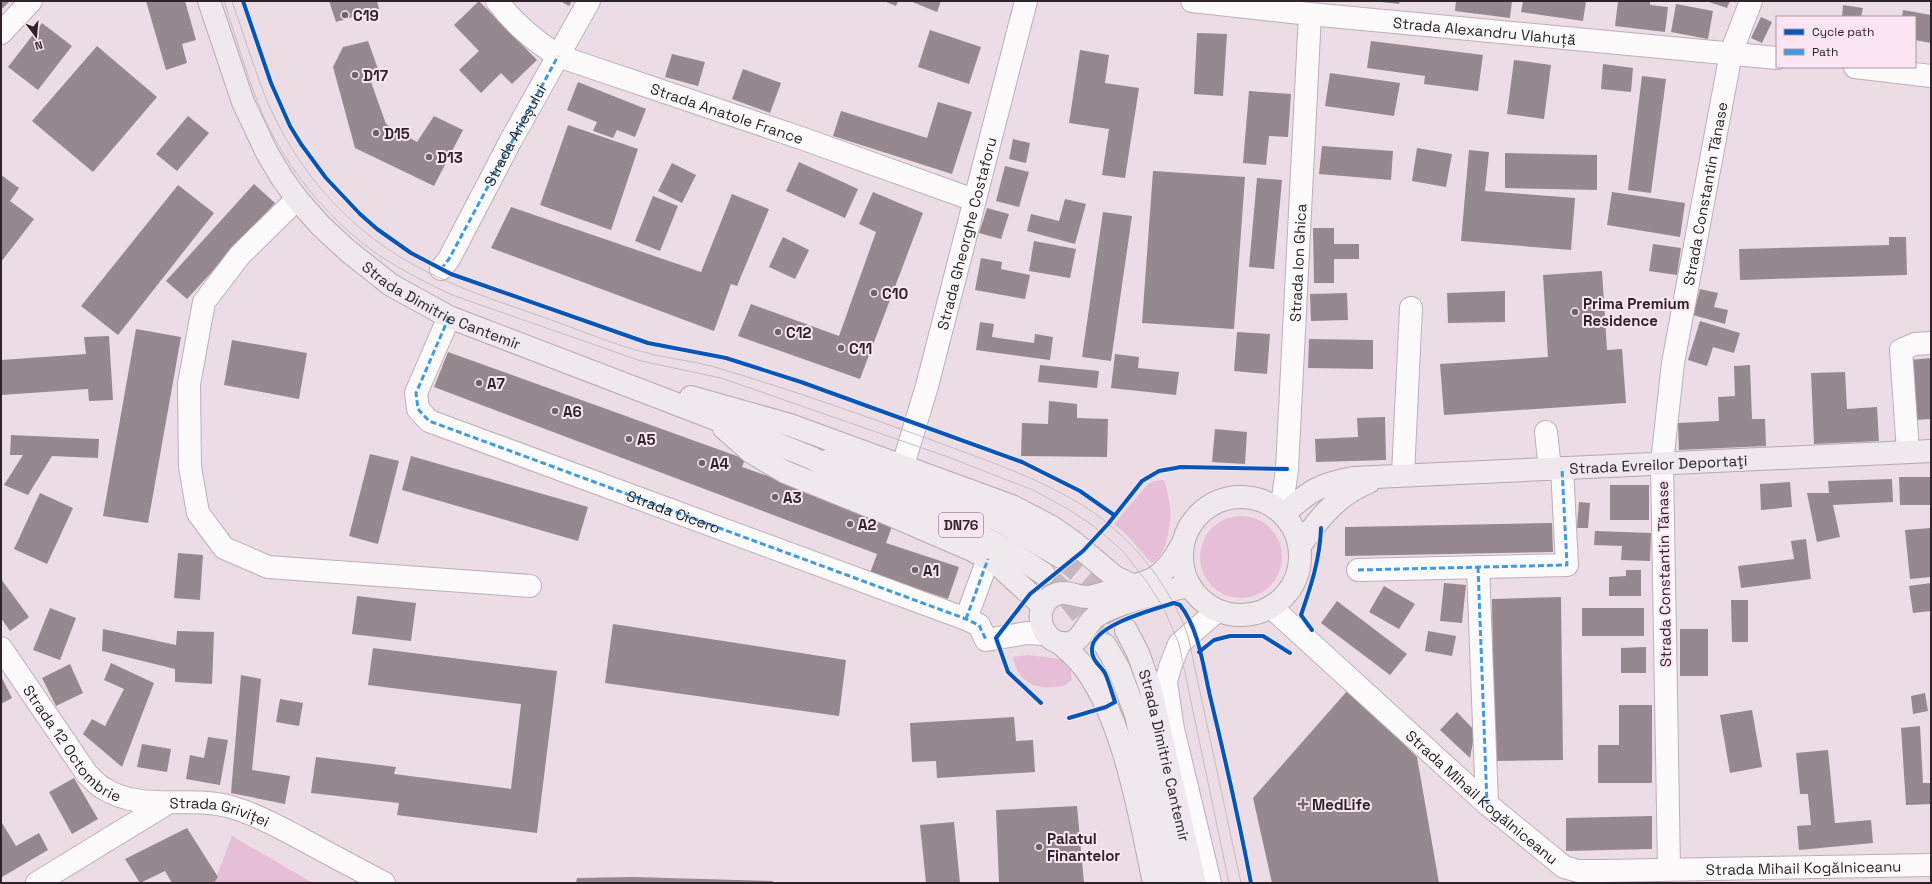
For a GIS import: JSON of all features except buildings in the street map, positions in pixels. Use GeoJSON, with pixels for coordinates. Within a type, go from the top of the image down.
{"type":"FeatureCollection","features":[{"type":"Feature","properties":{"kind":"main road","name":"Strada Dimitrie Cantemir"},"geometry":{"type":"LineString","coordinates":[[209,1],[243,102],[267,153],[297,199],[333,238],[380,277],[412,297],[449,317],[713,418],[812,458],[857,484],[946,518],[984,536],[1044,574]]}},
{"type":"Feature","properties":{"kind":"main road"},"geometry":{"type":"LineString","coordinates":[[644,392],[681,395],[714,402],[790,425],[990,497],[1034,516],[1072,541],[1115,578],[1132,585]]}},
{"type":"Feature","properties":{"kind":"main road"},"geometry":{"type":"LineString","coordinates":[[713,418],[751,452],[785,472],[961,544],[988,559],[1007,572],[1047,625],[1078,661],[1095,685],[1114,727],[1137,805],[1154,883]]}},
{"type":"Feature","properties":{"kind":"main road","name":"Strada Evreilor Deportaţi"},"geometry":{"type":"LineString","coordinates":[[1283,513],[1305,495],[1324,485],[1353,478],[1931,451]]}},
{"type":"Feature","properties":{"kind":"main road","name":"Strada Dimitrie Cantemir"},"geometry":{"type":"LineString","coordinates":[[812,458],[874,471],[964,504],[996,519],[1061,557]]}},
{"type":"Feature","properties":{"kind":"main road","name":"Strada Evreilor Deportaţi"},"geometry":{"type":"LineString","coordinates":[[1300,546],[1330,506],[1346,494],[1395,475]]}},
{"type":"Feature","properties":{"kind":"main road"},"geometry":{"type":"LineString","coordinates":[[1047,625],[1047,600],[1058,593],[1069,593],[1081,597],[1090,597],[1157,577],[1170,564],[1183,543],[1190,526],[1201,512],[1226,498],[1241,496],[1255,498],[1269,503],[1283,513],[1292,522],[1300,546],[1300,566],[1293,586],[1282,599],[1271,607],[1263,611],[1245,615],[1231,615],[1217,611],[1200,599],[1190,586],[1184,569],[1183,543]]}},
{"type":"Feature","properties":{"kind":"main road"},"geometry":{"type":"LineString","coordinates":[[1047,625],[1073,642],[1094,617],[1103,612],[1190,586]]}},
{"type":"Feature","properties":{"kind":"main road","name":"Strada Dimitrie Cantemir"},"geometry":{"type":"LineString","coordinates":[[1126,630],[1138,653],[1154,702],[1195,883]]}},
{"type":"Feature","properties":{"kind":"main road","name":"Strada Dimitrie Cantemir"},"geometry":{"type":"LineString","coordinates":[[1105,645],[1119,669],[1136,715],[1173,883]]}},
{"type":"Feature","properties":{"kind":"street"},"geometry":{"type":"LineString","coordinates":[[1,33],[31,1]]}},
{"type":"Feature","properties":{"kind":"street","name":"Strada Anatole France"},"geometry":{"type":"LineString","coordinates":[[497,1],[509,18],[530,38],[558,56],[801,138],[974,200]]}},
{"type":"Feature","properties":{"kind":"street","name":"Strada Arieșului"},"geometry":{"type":"LineString","coordinates":[[441,269],[449,259],[589,1]]}},
{"type":"Feature","properties":{"kind":"street","name":"Strada Gheorghe Costaforu"},"geometry":{"type":"LineString","coordinates":[[903,465],[927,386],[1026,1]]}},
{"type":"Feature","properties":{"kind":"street","name":"Strada Alexandru Vlahuță"},"geometry":{"type":"LineString","coordinates":[[1192,1],[1310,14],[1776,58]]}},
{"type":"Feature","properties":{"kind":"street","name":"Strada Constantin Tănase"},"geometry":{"type":"LineString","coordinates":[[1669,869],[1662,463],[1673,363],[1731,53],[1751,1]]}},
{"type":"Feature","properties":{"kind":"street","name":"Strada Ion Ghica"},"geometry":{"type":"LineString","coordinates":[[1283,513],[1287,469],[1310,14]]}},
{"type":"Feature","properties":{"kind":"street"},"geometry":{"type":"LineString","coordinates":[[1863,68],[1931,76]]}},
{"type":"Feature","properties":{"kind":"street"},"geometry":{"type":"LineString","coordinates":[[297,199],[240,255],[204,302],[189,384],[190,467],[198,513],[224,548],[268,567],[530,586]]}},
{"type":"Feature","properties":{"kind":"street"},"geometry":{"type":"LineString","coordinates":[[1395,475],[1411,308]]}},
{"type":"Feature","properties":{"kind":"street","name":"Strada Cicero"},"geometry":{"type":"LineString","coordinates":[[449,317],[416,393],[418,409],[429,421],[966,618],[979,625],[996,638],[1047,625]]}},
{"type":"Feature","properties":{"kind":"street"},"geometry":{"type":"LineString","coordinates":[[1908,452],[1900,350],[1915,344],[1931,343]]}},
{"type":"Feature","properties":{"kind":"street"},"geometry":{"type":"LineString","coordinates":[[1358,570],[1567,565],[1556,468],[1546,432]]}},
{"type":"Feature","properties":{"kind":"street"},"geometry":{"type":"LineString","coordinates":[[966,618],[988,559]]}},
{"type":"Feature","properties":{"kind":"street"},"geometry":{"type":"LineString","coordinates":[[1478,567],[1487,804]]}},
{"type":"Feature","properties":{"kind":"street","name":"Strada Mihail Kogălniceanu"},"geometry":{"type":"LineString","coordinates":[[1271,607],[1487,804],[1564,867],[1578,871],[1669,869],[1780,875],[1931,864]]}},
{"type":"Feature","properties":{"kind":"street"},"geometry":{"type":"LineString","coordinates":[[1210,883],[1173,729],[1166,682],[1179,644],[1217,611]]}},
{"type":"Feature","properties":{"kind":"street","name":"Strada 12 Octombrie"},"geometry":{"type":"LineString","coordinates":[[1,648],[87,774],[103,788],[118,795],[137,800],[166,804]]}},
{"type":"Feature","properties":{"kind":"street","name":"Strada Griviței"},"geometry":{"type":"LineString","coordinates":[[37,883],[166,804],[212,802],[232,807],[282,829],[384,883]]}},
{"type":"Feature","properties":{"kind":"shaded area"},"geometry":{"type":"Polygon","coordinates":[[[1164,480],[1170,508],[1169,530],[1161,555],[1151,563],[1127,535],[1114,524],[1148,484],[1154,481],[1164,480]]]}},
{"type":"Feature","properties":{"kind":"shaded area"},"geometry":{"type":"Polygon","coordinates":[[[1241,516],[1257,519],[1270,528],[1279,541],[1282,557],[1279,573],[1270,586],[1257,595],[1241,598],[1225,595],[1212,586],[1203,573],[1200,557],[1203,541],[1212,528],[1225,519],[1241,516]]]}},
{"type":"Feature","properties":{"kind":"shaded area"},"geometry":{"type":"Polygon","coordinates":[[[1028,655],[1067,660],[1070,665],[1072,679],[1066,685],[1059,687],[1038,686],[1026,681],[1018,671],[1013,657],[1028,655]]]}},
{"type":"Feature","properties":{"kind":"shaded area"},"geometry":{"type":"Polygon","coordinates":[[[232,836],[313,883],[214,883],[232,836]]]}},
{"type":"Feature","properties":{"kind":"tunnel"},"geometry":{"type":"LineString","coordinates":[[1061,557],[1091,583],[1126,630]]}},
{"type":"Feature","properties":{"kind":"tunnel"},"geometry":{"type":"LineString","coordinates":[[1044,574],[1063,591],[1105,645]]}},
{"type":"Feature","properties":{"kind":"tram line"},"geometry":{"type":"LineString","coordinates":[[224,1],[262,113],[284,154],[311,192],[327,210],[344,227],[380,256],[415,277],[452,295],[641,361],[721,378],[948,457],[1033,490],[1068,509],[1092,525],[1122,550],[1147,582],[1163,607],[1179,644],[1229,883]]}},
{"type":"Feature","properties":{"kind":"tram line"},"geometry":{"type":"LineString","coordinates":[[232,1],[255,70],[272,112],[303,166],[329,198],[358,226],[380,244],[403,259],[427,272],[477,293],[635,350],[709,366],[746,376],[856,413],[1017,472],[1057,491],[1093,512],[1123,537],[1137,551],[1162,583],[1181,618],[1188,636],[1241,883]]}},
{"type":"Feature","properties":{"kind":"marked path"},"geometry":{"type":"LineString","coordinates":[[441,269],[449,259],[558,56]]}},
{"type":"Feature","properties":{"kind":"marked path"},"geometry":{"type":"LineString","coordinates":[[449,317],[416,393],[418,409],[429,421],[966,619],[979,625],[986,640]]}},
{"type":"Feature","properties":{"kind":"marked path"},"geometry":{"type":"LineString","coordinates":[[1358,570],[1567,565],[1562,468]]}},
{"type":"Feature","properties":{"kind":"marked path"},"geometry":{"type":"LineString","coordinates":[[966,619],[988,559]]}},
{"type":"Feature","properties":{"kind":"marked path"},"geometry":{"type":"LineString","coordinates":[[1478,567],[1487,804]]}},
{"type":"Feature","properties":{"kind":"cycle path"},"geometry":{"type":"LineString","coordinates":[[243,1],[271,83],[290,126],[301,144],[326,178],[360,214],[377,229],[411,253],[451,274],[648,343],[726,358],[801,382],[1022,462],[1080,491],[1114,515]]}},
{"type":"Feature","properties":{"kind":"cycle path"},"geometry":{"type":"LineString","coordinates":[[1041,703],[1008,672],[996,638],[1030,594],[1083,551],[1108,524],[1142,481],[1159,471],[1181,467],[1287,469]]}},
{"type":"Feature","properties":{"kind":"cycle path"},"geometry":{"type":"LineString","coordinates":[[1312,630],[1301,615],[1317,562],[1321,528]]}},
{"type":"Feature","properties":{"kind":"cycle path"},"geometry":{"type":"LineString","coordinates":[[1069,718],[1106,707],[1115,702],[1105,673],[1094,659],[1092,653],[1095,640],[1113,625],[1126,619],[1174,603],[1180,605],[1192,625],[1200,648],[1232,789],[1251,883]]}},
{"type":"Feature","properties":{"kind":"cycle path"},"geometry":{"type":"LineString","coordinates":[[1199,652],[1214,640],[1230,636],[1263,636],[1290,653]]}},
{"type":"Feature","properties":{"kind":"place","name":"C19"},"geometry":{"type":"Point","coordinates":[345,15]}},
{"type":"Feature","properties":{"kind":"place","name":"D17"},"geometry":{"type":"Point","coordinates":[355,75]}},
{"type":"Feature","properties":{"kind":"place","name":"D15"},"geometry":{"type":"Point","coordinates":[376,133]}},
{"type":"Feature","properties":{"kind":"place","name":"D13"},"geometry":{"type":"Point","coordinates":[429,157]}},
{"type":"Feature","properties":{"kind":"place","name":"C10"},"geometry":{"type":"Point","coordinates":[874,293]}},
{"type":"Feature","properties":{"kind":"place","name":"Prima Premium Residence"},"geometry":{"type":"Point","coordinates":[1575,312]}},
{"type":"Feature","properties":{"kind":"place","name":"C12"},"geometry":{"type":"Point","coordinates":[778,332]}},
{"type":"Feature","properties":{"kind":"place","name":"C11"},"geometry":{"type":"Point","coordinates":[841,348]}},
{"type":"Feature","properties":{"kind":"place","name":"A7"},"geometry":{"type":"Point","coordinates":[479,383]}},
{"type":"Feature","properties":{"kind":"place","name":"A6"},"geometry":{"type":"Point","coordinates":[555,411]}},
{"type":"Feature","properties":{"kind":"place","name":"A5"},"geometry":{"type":"Point","coordinates":[629,439]}},
{"type":"Feature","properties":{"kind":"place","name":"A4"},"geometry":{"type":"Point","coordinates":[702,463]}},
{"type":"Feature","properties":{"kind":"place","name":"A3"},"geometry":{"type":"Point","coordinates":[775,497]}},
{"type":"Feature","properties":{"kind":"place","name":"A2"},"geometry":{"type":"Point","coordinates":[850,524]}},
{"type":"Feature","properties":{"kind":"place","name":"A1"},"geometry":{"type":"Point","coordinates":[915,570]}},
{"type":"Feature","properties":{"kind":"place","name":"MedLife"},"geometry":{"type":"Point","coordinates":[1303,804]}},
{"type":"Feature","properties":{"kind":"place","name":"Palatul Finantelor"},"geometry":{"type":"Point","coordinates":[1039,847]}}]}
